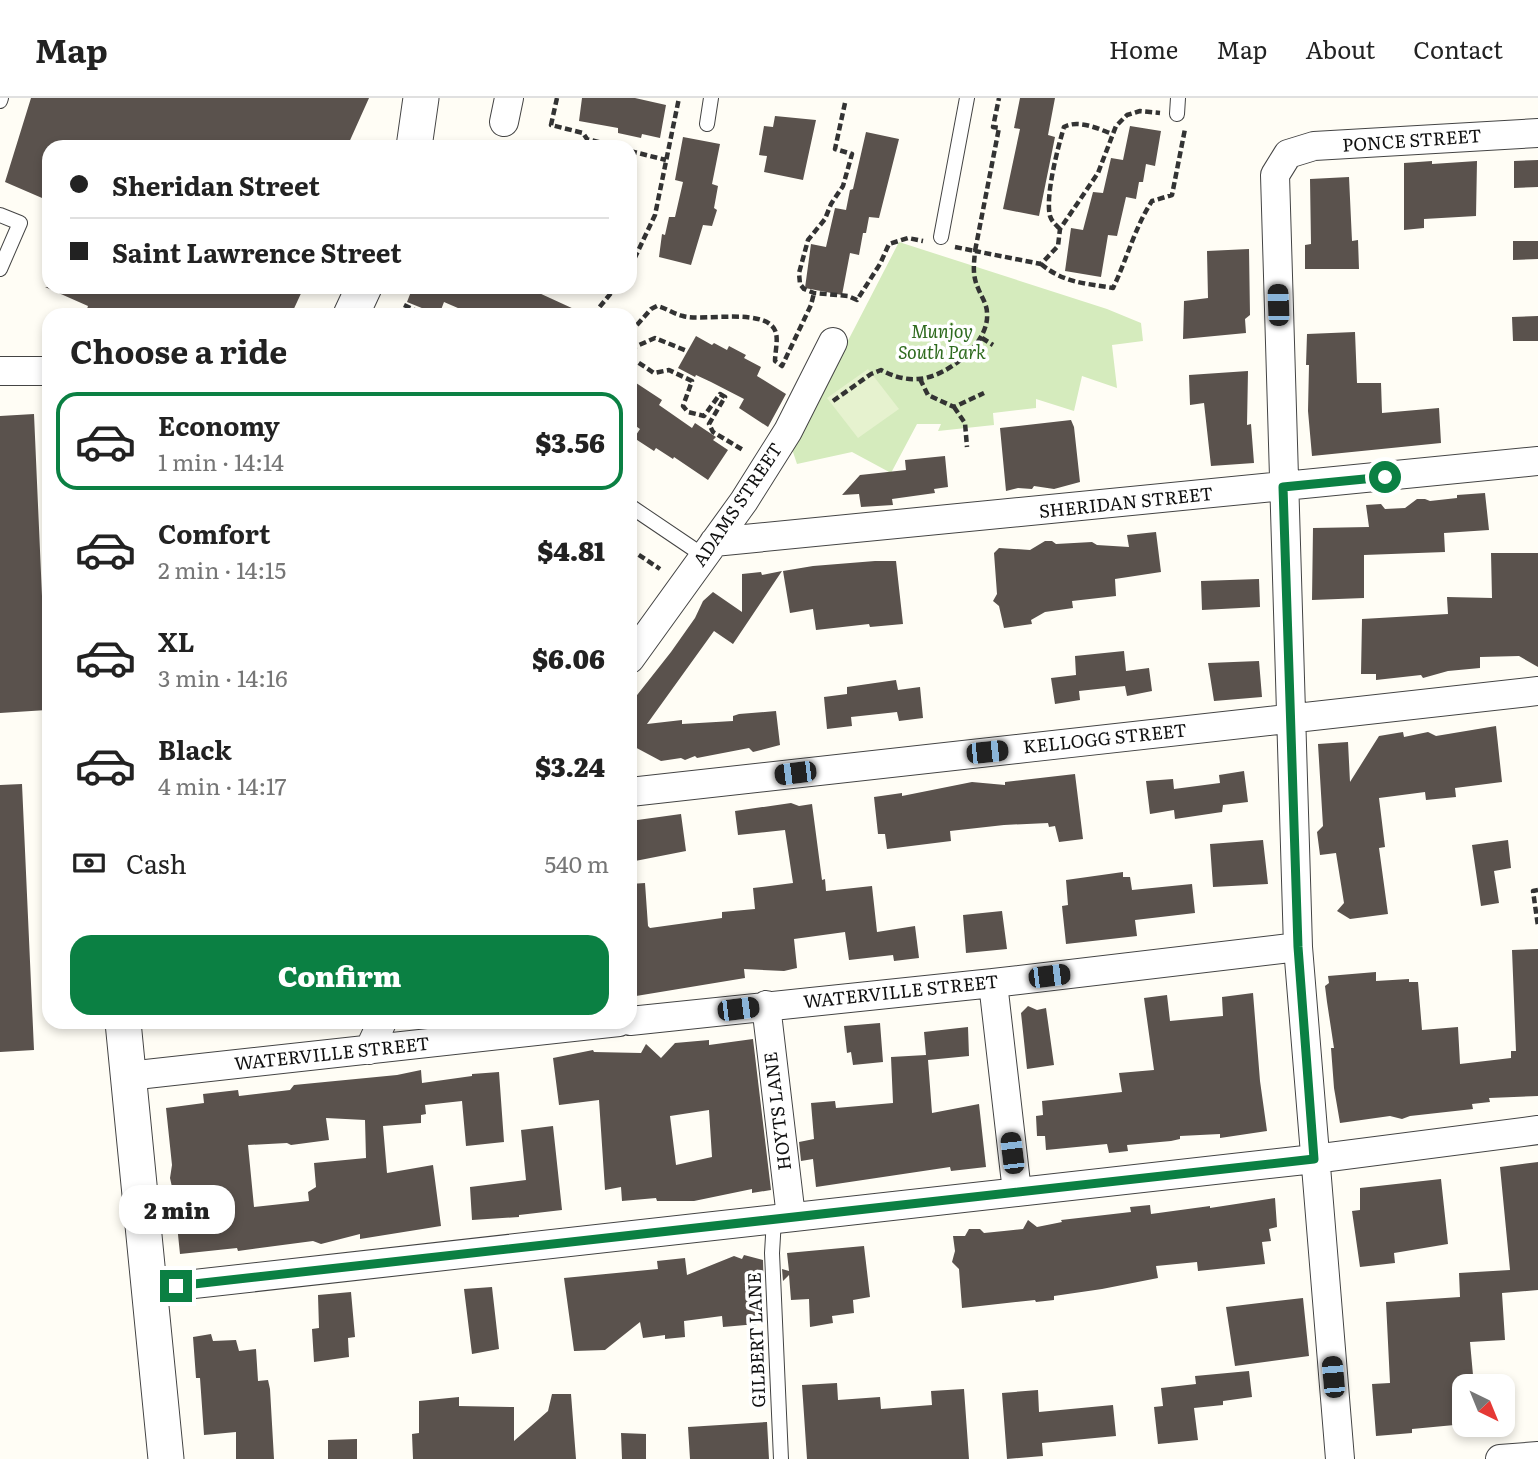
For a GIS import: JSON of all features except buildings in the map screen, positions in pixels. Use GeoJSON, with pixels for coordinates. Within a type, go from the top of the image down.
{"type":"FeatureCollection","features":[{"type":"Feature","properties":{"kind":"street"},"geometry":{"type":"LineString","coordinates":[[415,140],[421,98]]}},
{"type":"Feature","properties":{"kind":"street","name":"PONCE STREET"},"geometry":{"type":"LineString","coordinates":[[1283,487],[1275,175],[1288,154],[1314,146],[1538,133]]}},
{"type":"Feature","properties":{"kind":"street","name":"ADAMS STREET"},"geometry":{"type":"LineString","coordinates":[[637,649],[744,500],[788,431],[833,342]]}},
{"type":"Feature","properties":{"kind":"street"},"geometry":{"type":"LineString","coordinates":[[0,372],[42,371]]}},
{"type":"Feature","properties":{"kind":"street","name":"SHERIDAN STREET"},"geometry":{"type":"LineString","coordinates":[[709,549],[1538,461]]}},
{"type":"Feature","properties":{"kind":"street"},"geometry":{"type":"LineString","coordinates":[[1283,487],[1298,947],[1340,1459]]}},
{"type":"Feature","properties":{"kind":"street","name":"KELLOGG STREET"},"geometry":{"type":"LineString","coordinates":[[637,791],[1538,691]]}},
{"type":"Feature","properties":{"kind":"street","name":"WATERVILLE STREET"},"geometry":{"type":"LineString","coordinates":[[637,1020],[993,983],[1298,947]]}},
{"type":"Feature","properties":{"kind":"street"},"geometry":{"type":"LineString","coordinates":[[993,983],[1017,1192]]}},
{"type":"Feature","properties":{"kind":"street","name":"HOYTS LANE"},"geometry":{"type":"LineString","coordinates":[[766,1005],[782,1218]]}},
{"type":"Feature","properties":{"kind":"street"},"geometry":{"type":"LineString","coordinates":[[125,1029],[166,1459]]}},
{"type":"Feature","properties":{"kind":"street"},"geometry":{"type":"LineString","coordinates":[[369,1050],[379,1029]]}},
{"type":"Feature","properties":{"kind":"street","name":"WATERVILLE STREET"},"geometry":{"type":"LineString","coordinates":[[128,1076],[556,1029]]}},
{"type":"Feature","properties":{"kind":"street"},"geometry":{"type":"LineString","coordinates":[[149,1289],[1314,1159],[1538,1130]]}},
{"type":"Feature","properties":{"kind":"street"},"geometry":{"type":"LineString","coordinates":[[1500,1459],[1538,1456]]}},
{"type":"Feature","properties":{"kind":"lane"},"geometry":{"type":"LineString","coordinates":[[707,124],[711,98]]}},
{"type":"Feature","properties":{"kind":"lane"},"geometry":{"type":"LineString","coordinates":[[941,242],[967,98]]}},
{"type":"Feature","properties":{"kind":"lane"},"geometry":{"type":"LineString","coordinates":[[1177,114],[1178,98]]}},
{"type":"Feature","properties":{"kind":"lane"},"geometry":{"type":"LineString","coordinates":[[0,215],[20,223],[0,269]]}},
{"type":"Feature","properties":{"kind":"lane"},"geometry":{"type":"LineString","coordinates":[[637,509],[709,549]]}},
{"type":"Feature","properties":{"kind":"lane","name":"GILBERT LANE"},"geometry":{"type":"LineString","coordinates":[[781,1459],[772,1253],[782,1218]]}},
{"type":"Feature","properties":{"kind":"path"},"geometry":{"type":"LineString","coordinates":[[557,98],[551,125],[583,133],[591,140]]}},
{"type":"Feature","properties":{"kind":"path"},"geometry":{"type":"LineString","coordinates":[[637,253],[655,215],[679,98]]}},
{"type":"Feature","properties":{"kind":"path"},"geometry":{"type":"LineString","coordinates":[[872,374],[881,370],[895,377],[920,379],[950,366],[982,338],[987,327],[988,313],[973,271],[999,128],[993,127],[999,98]]}},
{"type":"Feature","properties":{"kind":"path"},"geometry":{"type":"LineString","coordinates":[[845,103],[835,149],[852,154],[843,186],[825,219],[808,240],[799,273],[800,284],[804,289],[857,300],[880,264],[889,244],[908,238],[941,242],[1041,264],[1056,276],[1113,288],[1145,212],[1152,201],[1172,195],[1185,129]]}},
{"type":"Feature","properties":{"kind":"path"},"geometry":{"type":"LineString","coordinates":[[1041,264],[1058,246],[1060,229],[1098,173],[1116,126],[1127,116],[1140,111],[1161,113]]}},
{"type":"Feature","properties":{"kind":"path"},"geometry":{"type":"LineString","coordinates":[[1060,229],[1051,220],[1049,208],[1058,146],[1064,127],[1070,123],[1112,134]]}},
{"type":"Feature","properties":{"kind":"path"},"geometry":{"type":"LineString","coordinates":[[637,152],[666,160]]}},
{"type":"Feature","properties":{"kind":"path"},"geometry":{"type":"LineString","coordinates":[[637,325],[657,306],[683,317],[731,316],[759,319],[771,326],[776,333],[775,361],[782,366],[814,293]]}},
{"type":"Feature","properties":{"kind":"path"},"geometry":{"type":"LineString","coordinates":[[599,308],[610,294]]}},
{"type":"Feature","properties":{"kind":"path"},"geometry":{"type":"LineString","coordinates":[[404,304],[412,308]]}},
{"type":"Feature","properties":{"kind":"path"},"geometry":{"type":"LineString","coordinates":[[637,346],[655,338],[687,351]]}},
{"type":"Feature","properties":{"kind":"path"},"geometry":{"type":"LineString","coordinates":[[982,338],[993,345]]}},
{"type":"Feature","properties":{"kind":"path"},"geometry":{"type":"LineString","coordinates":[[637,362],[654,373],[669,370],[692,381],[683,406],[688,412],[704,416],[720,394],[726,397],[709,424],[713,432],[743,450]]}},
{"type":"Feature","properties":{"kind":"path"},"geometry":{"type":"LineString","coordinates":[[920,379],[928,396],[954,407],[965,423],[967,447]]}},
{"type":"Feature","properties":{"kind":"path"},"geometry":{"type":"LineString","coordinates":[[954,407],[984,393]]}},
{"type":"Feature","properties":{"kind":"path"},"geometry":{"type":"LineString","coordinates":[[637,554],[660,569]]}},
{"type":"Feature","properties":{"kind":"path"},"geometry":{"type":"LineString","coordinates":[[1536,890],[1538,926]]}},
{"type":"Feature","properties":{"kind":"green space","name":"Munjoy South Park"},"geometry":{"type":"Polygon","coordinates":[[[899,242],[1107,309],[1141,323],[1143,341],[1112,345],[1117,388],[1082,376],[1074,411],[1036,399],[1036,408],[993,413],[994,425],[938,431],[941,424],[917,424],[891,473],[852,452],[797,464],[792,449],[899,242]]]}},
{"type":"Feature","properties":{"kind":"green space"},"geometry":{"type":"Polygon","coordinates":[[[868,369],[899,409],[858,438],[827,398],[868,369]]]}},
{"type":"Feature","properties":{"kind":"route"},"geometry":{"type":"LineString","coordinates":[[176,1286],[1314,1159],[1298,947],[1283,487],[1385,477]]}}]}
